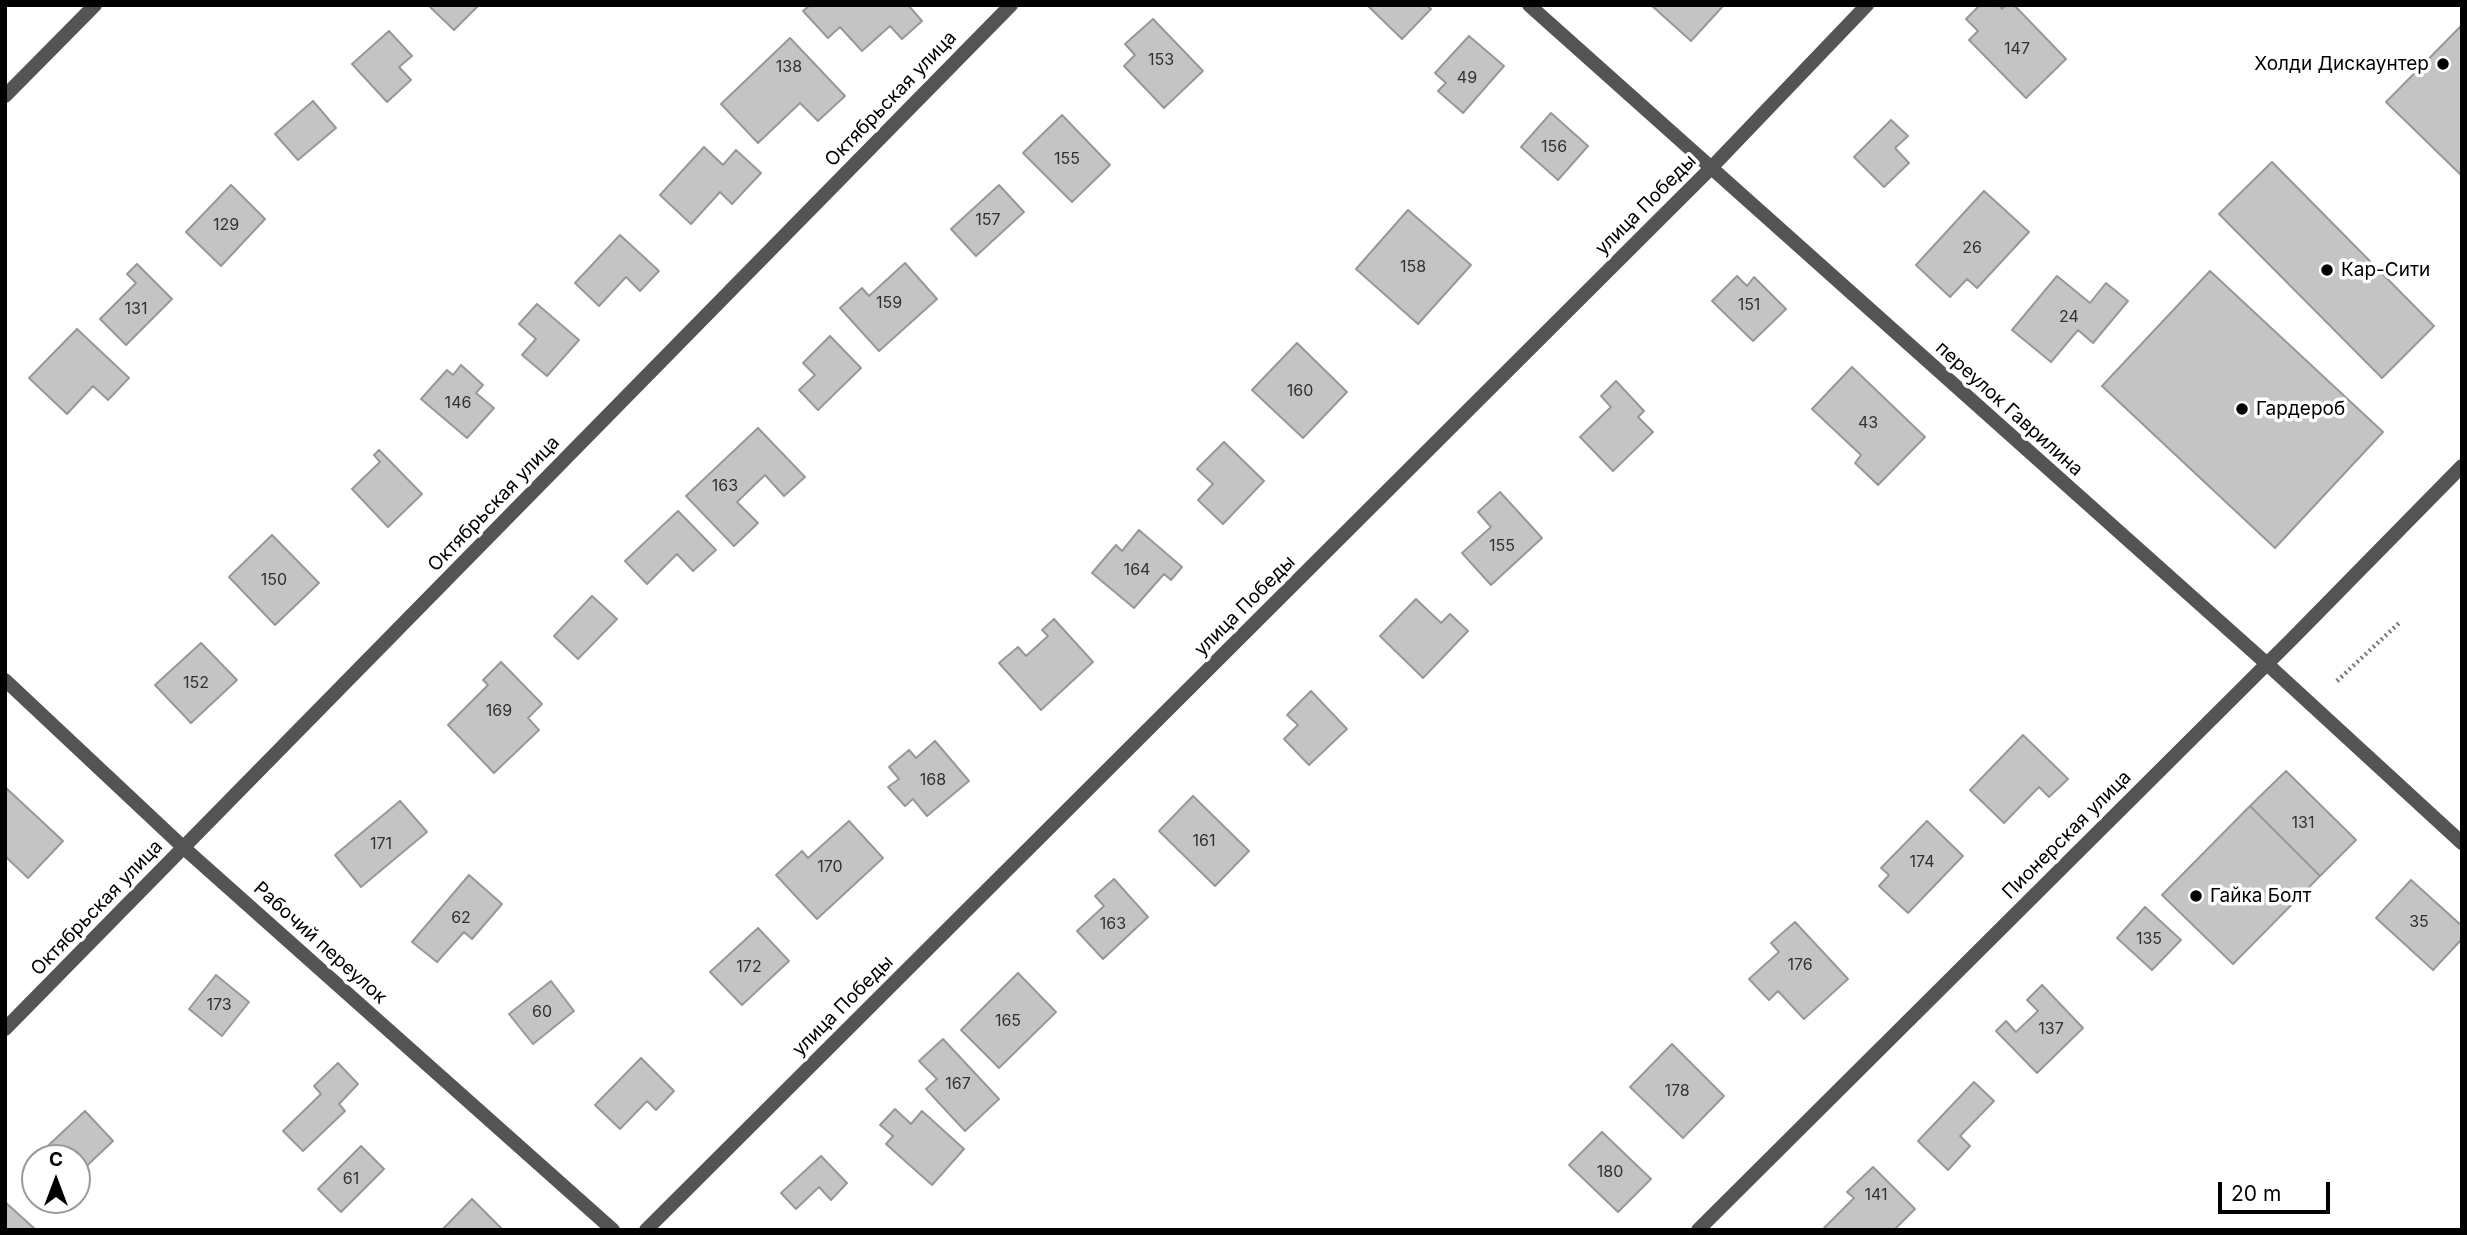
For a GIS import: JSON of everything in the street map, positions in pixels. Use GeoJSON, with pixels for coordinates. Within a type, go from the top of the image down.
{"type":"FeatureCollection","features":[{"type":"Feature","properties":{"kind":"street"},"geometry":{"type":"LineString","coordinates":[[5,96],[95,5]]}},
{"type":"Feature","properties":{"kind":"street","name":"Октябрьская улица"},"geometry":{"type":"LineString","coordinates":[[5,1030],[1011,5]]}},
{"type":"Feature","properties":{"kind":"street","name":"переулок Гаврилина"},"geometry":{"type":"LineString","coordinates":[[1529,5],[2266,663],[2462,843]]}},
{"type":"Feature","properties":{"kind":"street","name":"улица Победы"},"geometry":{"type":"LineString","coordinates":[[646,1230],[1711,168],[1867,5]]}},
{"type":"Feature","properties":{"kind":"street","name":"Пионерская улица"},"geometry":{"type":"LineString","coordinates":[[1698,1230],[2462,466]]}},
{"type":"Feature","properties":{"kind":"street","name":"Рабочий переулок"},"geometry":{"type":"LineString","coordinates":[[5,680],[184,848],[613,1230]]}},
{"type":"Feature","properties":{"kind":"path"},"geometry":{"type":"LineString","coordinates":[[2337,681],[2399,623]]}},
{"type":"Feature","properties":{"kind":"building"},"geometry":{"type":"Polygon","coordinates":[[[428,5],[479,5],[454,30],[428,5]]]}},
{"type":"Feature","properties":{"kind":"building"},"geometry":{"type":"Polygon","coordinates":[[[810,5],[908,5],[922,21],[902,39],[890,26],[862,51],[840,27],[828,38],[803,11],[810,5]]]}},
{"type":"Feature","properties":{"kind":"building"},"geometry":{"type":"Polygon","coordinates":[[[1367,5],[1426,5],[1431,9],[1402,39],[1367,5]]]}},
{"type":"Feature","properties":{"kind":"building"},"geometry":{"type":"Polygon","coordinates":[[[1651,5],[1724,5],[1691,41],[1651,5]]]}},
{"type":"Feature","properties":{"kind":"building"},"geometry":{"type":"Polygon","coordinates":[[[1980,5],[1999,5],[2002,9],[2006,5],[2014,5],[2066,59],[2026,98],[1969,40],[1978,31],[1966,19],[1980,5]]]}},
{"type":"Feature","properties":{"kind":"building"},"geometry":{"type":"Polygon","coordinates":[[[1153,19],[1203,71],[1164,108],[1124,66],[1135,55],[1125,44],[1153,19]]]}},
{"type":"Feature","properties":{"kind":"building","name":"Холди Дискаунтер"},"geometry":{"type":"Polygon","coordinates":[[[2462,25],[2462,176],[2386,102],[2462,25]]]}},
{"type":"Feature","properties":{"kind":"building"},"geometry":{"type":"Polygon","coordinates":[[[389,31],[412,56],[399,67],[411,80],[387,102],[352,64],[389,31]]]}},
{"type":"Feature","properties":{"kind":"building"},"geometry":{"type":"Polygon","coordinates":[[[1469,36],[1504,66],[1463,113],[1438,91],[1446,83],[1435,73],[1469,36]]]}},
{"type":"Feature","properties":{"kind":"building"},"geometry":{"type":"Polygon","coordinates":[[[790,38],[845,96],[818,121],[800,103],[758,143],[721,104],[790,38]]]}},
{"type":"Feature","properties":{"kind":"building"},"geometry":{"type":"Polygon","coordinates":[[[313,101],[336,128],[298,160],[275,134],[313,101]]]}},
{"type":"Feature","properties":{"kind":"building"},"geometry":{"type":"Polygon","coordinates":[[[1551,113],[1588,146],[1558,180],[1521,147],[1551,113]]]}},
{"type":"Feature","properties":{"kind":"building"},"geometry":{"type":"Polygon","coordinates":[[[1062,115],[1110,165],[1072,202],[1023,153],[1062,115]]]}},
{"type":"Feature","properties":{"kind":"building"},"geometry":{"type":"Polygon","coordinates":[[[1891,120],[1908,136],[1895,148],[1909,163],[1884,187],[1854,157],[1891,120]]]}},
{"type":"Feature","properties":{"kind":"building"},"geometry":{"type":"Polygon","coordinates":[[[704,147],[723,165],[736,150],[761,173],[732,204],[720,192],[691,224],[660,195],[704,147]]]}},
{"type":"Feature","properties":{"kind":"building","name":"Кар-Сити"},"geometry":{"type":"Polygon","coordinates":[[[2272,162],[2434,326],[2382,378],[2219,214],[2272,162]]]}},
{"type":"Feature","properties":{"kind":"building"},"geometry":{"type":"Polygon","coordinates":[[[231,185],[265,219],[221,266],[186,232],[231,185]]]}},
{"type":"Feature","properties":{"kind":"building"},"geometry":{"type":"Polygon","coordinates":[[[999,185],[1024,212],[976,256],[951,229],[999,185]]]}},
{"type":"Feature","properties":{"kind":"building"},"geometry":{"type":"Polygon","coordinates":[[[1984,191],[2029,232],[1977,288],[1967,279],[1950,297],[1916,265],[1984,191]]]}},
{"type":"Feature","properties":{"kind":"building"},"geometry":{"type":"Polygon","coordinates":[[[1408,210],[1471,265],[1418,324],[1356,269],[1408,210]]]}},
{"type":"Feature","properties":{"kind":"building"},"geometry":{"type":"Polygon","coordinates":[[[620,235],[659,271],[640,291],[626,277],[599,306],[575,283],[620,235]]]}},
{"type":"Feature","properties":{"kind":"building"},"geometry":{"type":"Polygon","coordinates":[[[905,263],[937,299],[879,351],[840,308],[862,288],[869,296],[905,263]]]}},
{"type":"Feature","properties":{"kind":"building"},"geometry":{"type":"Polygon","coordinates":[[[137,264],[172,299],[126,345],[100,319],[136,283],[127,274],[137,264]]]}},
{"type":"Feature","properties":{"kind":"building","name":"Гардероб"},"geometry":{"type":"Polygon","coordinates":[[[2210,271],[2383,432],[2275,548],[2102,386],[2210,271]]]}},
{"type":"Feature","properties":{"kind":"building"},"geometry":{"type":"Polygon","coordinates":[[[1737,276],[1747,286],[1754,277],[1786,309],[1753,341],[1712,301],[1737,276]]]}},
{"type":"Feature","properties":{"kind":"building"},"geometry":{"type":"Polygon","coordinates":[[[2057,276],[2090,303],[2106,283],[2128,301],[2093,343],[2078,330],[2051,362],[2012,330],[2057,276]]]}},
{"type":"Feature","properties":{"kind":"building"},"geometry":{"type":"Polygon","coordinates":[[[537,304],[579,340],[547,376],[522,355],[536,339],[519,324],[537,304]]]}},
{"type":"Feature","properties":{"kind":"building"},"geometry":{"type":"Polygon","coordinates":[[[77,329],[129,378],[108,400],[93,386],[67,414],[29,378],[77,329]]]}},
{"type":"Feature","properties":{"kind":"building"},"geometry":{"type":"Polygon","coordinates":[[[830,336],[861,368],[818,410],[799,390],[815,375],[803,363],[830,336]]]}},
{"type":"Feature","properties":{"kind":"building"},"geometry":{"type":"Polygon","coordinates":[[[1297,343],[1347,392],[1303,438],[1252,390],[1297,343]]]}},
{"type":"Feature","properties":{"kind":"building"},"geometry":{"type":"Polygon","coordinates":[[[461,365],[483,385],[476,393],[494,408],[467,438],[421,399],[447,370],[453,375],[461,365]]]}},
{"type":"Feature","properties":{"kind":"building"},"geometry":{"type":"Polygon","coordinates":[[[1852,367],[1925,437],[1878,485],[1855,463],[1861,455],[1812,409],[1852,367]]]}},
{"type":"Feature","properties":{"kind":"building"},"geometry":{"type":"Polygon","coordinates":[[[1616,381],[1644,411],[1638,417],[1653,432],[1613,471],[1580,437],[1611,407],[1601,396],[1616,381]]]}},
{"type":"Feature","properties":{"kind":"building"},"geometry":{"type":"Polygon","coordinates":[[[758,428],[805,477],[784,496],[765,475],[737,502],[758,523],[734,546],[686,496],[758,428]]]}},
{"type":"Feature","properties":{"kind":"building"},"geometry":{"type":"Polygon","coordinates":[[[1224,442],[1264,481],[1223,524],[1198,500],[1213,484],[1197,469],[1224,442]]]}},
{"type":"Feature","properties":{"kind":"building"},"geometry":{"type":"Polygon","coordinates":[[[379,450],[422,494],[388,527],[352,489],[380,462],[374,455],[379,450]]]}},
{"type":"Feature","properties":{"kind":"building"},"geometry":{"type":"Polygon","coordinates":[[[1500,492],[1542,538],[1491,585],[1462,553],[1491,527],[1478,512],[1500,492]]]}},
{"type":"Feature","properties":{"kind":"building"},"geometry":{"type":"Polygon","coordinates":[[[678,511],[716,550],[693,571],[677,554],[647,584],[625,561],[678,511]]]}},
{"type":"Feature","properties":{"kind":"building"},"geometry":{"type":"Polygon","coordinates":[[[1139,530],[1182,567],[1171,580],[1164,574],[1134,608],[1092,573],[1116,545],[1122,551],[1139,530]]]}},
{"type":"Feature","properties":{"kind":"building"},"geometry":{"type":"Polygon","coordinates":[[[272,535],[319,583],[275,625],[229,577],[272,535]]]}},
{"type":"Feature","properties":{"kind":"building"},"geometry":{"type":"Polygon","coordinates":[[[592,596],[617,619],[578,659],[554,636],[592,596]]]}},
{"type":"Feature","properties":{"kind":"building"},"geometry":{"type":"Polygon","coordinates":[[[1416,599],[1441,623],[1450,614],[1468,631],[1423,678],[1380,636],[1416,599]]]}},
{"type":"Feature","properties":{"kind":"building"},"geometry":{"type":"Polygon","coordinates":[[[1054,619],[1093,662],[1041,710],[999,663],[1018,647],[1026,656],[1048,636],[1042,630],[1054,619]]]}},
{"type":"Feature","properties":{"kind":"building"},"geometry":{"type":"Polygon","coordinates":[[[201,643],[237,680],[191,723],[155,685],[201,643]]]}},
{"type":"Feature","properties":{"kind":"building"},"geometry":{"type":"Polygon","coordinates":[[[501,662],[542,704],[528,718],[539,730],[494,773],[448,725],[488,685],[483,680],[501,662]]]}},
{"type":"Feature","properties":{"kind":"building"},"geometry":{"type":"Polygon","coordinates":[[[1311,691],[1347,729],[1309,765],[1284,739],[1298,725],[1287,715],[1311,691]]]}},
{"type":"Feature","properties":{"kind":"building"},"geometry":{"type":"Polygon","coordinates":[[[2023,735],[2068,779],[2049,797],[2039,787],[2004,823],[1970,790],[2023,735]]]}},
{"type":"Feature","properties":{"kind":"building"},"geometry":{"type":"Polygon","coordinates":[[[935,741],[969,781],[927,816],[913,799],[905,806],[888,787],[899,779],[889,767],[909,750],[916,758],[935,741]]]}},
{"type":"Feature","properties":{"kind":"building"},"geometry":{"type":"Polygon","coordinates":[[[2286,771],[2356,840],[2320,876],[2250,806],[2286,771]]]}},
{"type":"Feature","properties":{"kind":"building"},"geometry":{"type":"Polygon","coordinates":[[[5,787],[63,841],[28,878],[5,856],[5,787]]]}},
{"type":"Feature","properties":{"kind":"building"},"geometry":{"type":"Polygon","coordinates":[[[1193,796],[1249,851],[1215,886],[1159,831],[1193,796]]]}},
{"type":"Feature","properties":{"kind":"building"},"geometry":{"type":"Polygon","coordinates":[[[400,801],[427,832],[361,887],[335,855],[400,801]]]}},
{"type":"Feature","properties":{"kind":"building"},"geometry":{"type":"Polygon","coordinates":[[[2250,806],[2320,876],[2233,964],[2162,895],[2250,806]]]}},
{"type":"Feature","properties":{"kind":"building"},"geometry":{"type":"Polygon","coordinates":[[[849,821],[883,858],[817,919],[776,875],[802,851],[808,858],[849,821]]]}},
{"type":"Feature","properties":{"kind":"building"},"geometry":{"type":"Polygon","coordinates":[[[1927,821],[1963,856],[1908,913],[1879,886],[1889,875],[1881,868],[1927,821]]]}},
{"type":"Feature","properties":{"kind":"building"},"geometry":{"type":"Polygon","coordinates":[[[469,875],[502,904],[472,939],[464,932],[437,962],[412,942],[469,875]]]}},
{"type":"Feature","properties":{"kind":"building"},"geometry":{"type":"Polygon","coordinates":[[[1114,879],[1148,917],[1103,959],[1077,931],[1104,906],[1095,896],[1114,879]]]}},
{"type":"Feature","properties":{"kind":"building"},"geometry":{"type":"Polygon","coordinates":[[[2411,880],[2462,926],[2462,939],[2433,970],[2376,918],[2411,880]]]}},
{"type":"Feature","properties":{"kind":"building"},"geometry":{"type":"Polygon","coordinates":[[[2145,907],[2181,940],[2152,970],[2117,938],[2145,907]]]}},
{"type":"Feature","properties":{"kind":"building"},"geometry":{"type":"Polygon","coordinates":[[[1795,922],[1848,979],[1804,1019],[1778,991],[1769,1000],[1749,979],[1779,952],[1771,943],[1795,922]]]}},
{"type":"Feature","properties":{"kind":"building"},"geometry":{"type":"Polygon","coordinates":[[[758,928],[789,961],[742,1005],[710,972],[758,928]]]}},
{"type":"Feature","properties":{"kind":"building"},"geometry":{"type":"Polygon","coordinates":[[[1018,973],[1056,1012],[999,1068],[961,1030],[1018,973]]]}},
{"type":"Feature","properties":{"kind":"building"},"geometry":{"type":"Polygon","coordinates":[[[216,975],[249,1002],[222,1036],[189,1009],[216,975]]]}},
{"type":"Feature","properties":{"kind":"building"},"geometry":{"type":"Polygon","coordinates":[[[551,981],[574,1011],[533,1044],[509,1014],[551,981]]]}},
{"type":"Feature","properties":{"kind":"building"},"geometry":{"type":"Polygon","coordinates":[[[2042,985],[2083,1028],[2037,1073],[1996,1031],[2006,1021],[2016,1032],[2038,1011],[2027,1000],[2042,985]]]}},
{"type":"Feature","properties":{"kind":"building"},"geometry":{"type":"Polygon","coordinates":[[[943,1039],[999,1099],[965,1131],[926,1089],[937,1079],[919,1061],[943,1039]]]}},
{"type":"Feature","properties":{"kind":"building"},"geometry":{"type":"Polygon","coordinates":[[[1672,1044],[1724,1096],[1683,1138],[1630,1087],[1672,1044]]]}},
{"type":"Feature","properties":{"kind":"building"},"geometry":{"type":"Polygon","coordinates":[[[641,1058],[674,1091],[656,1110],[647,1101],[620,1129],[595,1105],[641,1058]]]}},
{"type":"Feature","properties":{"kind":"building"},"geometry":{"type":"Polygon","coordinates":[[[338,1063],[358,1084],[339,1104],[345,1111],[303,1151],[283,1131],[321,1094],[314,1086],[338,1063]]]}},
{"type":"Feature","properties":{"kind":"building"},"geometry":{"type":"Polygon","coordinates":[[[1974,1082],[1994,1101],[1960,1136],[1970,1146],[1948,1170],[1918,1141],[1974,1082]]]}},
{"type":"Feature","properties":{"kind":"building"},"geometry":{"type":"Polygon","coordinates":[[[895,1109],[911,1124],[922,1111],[964,1149],[932,1185],[886,1144],[893,1136],[880,1125],[895,1109]]]}},
{"type":"Feature","properties":{"kind":"building"},"geometry":{"type":"Polygon","coordinates":[[[85,1111],[113,1141],[91,1162],[91,1144],[50,1144],[85,1111]]]}},
{"type":"Feature","properties":{"kind":"building"},"geometry":{"type":"Polygon","coordinates":[[[1602,1132],[1651,1179],[1618,1212],[1569,1165],[1602,1132]]]}},
{"type":"Feature","properties":{"kind":"building"},"geometry":{"type":"Polygon","coordinates":[[[361,1146],[384,1169],[341,1212],[318,1189],[361,1146]]]}},
{"type":"Feature","properties":{"kind":"building"},"geometry":{"type":"Polygon","coordinates":[[[821,1156],[847,1183],[831,1200],[819,1187],[796,1209],[781,1193],[821,1156]]]}},
{"type":"Feature","properties":{"kind":"building"},"geometry":{"type":"Polygon","coordinates":[[[1873,1167],[1915,1209],[1894,1230],[1822,1230],[1854,1198],[1847,1192],[1873,1167]]]}},
{"type":"Feature","properties":{"kind":"building"},"geometry":{"type":"Polygon","coordinates":[[[472,1199],[503,1230],[442,1230],[472,1199]]]}},
{"type":"Feature","properties":{"kind":"building"},"geometry":{"type":"Polygon","coordinates":[[[5,1202],[36,1230],[5,1230],[5,1202]]]}},
{"type":"Feature","properties":{"kind":"place","name":"Холди Дискаунтер"},"geometry":{"type":"Point","coordinates":[2443,64]}},
{"type":"Feature","properties":{"kind":"place","name":"Кар-Сити"},"geometry":{"type":"Point","coordinates":[2327,270]}},
{"type":"Feature","properties":{"kind":"place","name":"Гардероб"},"geometry":{"type":"Point","coordinates":[2242,409]}},
{"type":"Feature","properties":{"kind":"place","name":"Гайка Болт"},"geometry":{"type":"Point","coordinates":[2196,896]}}]}
